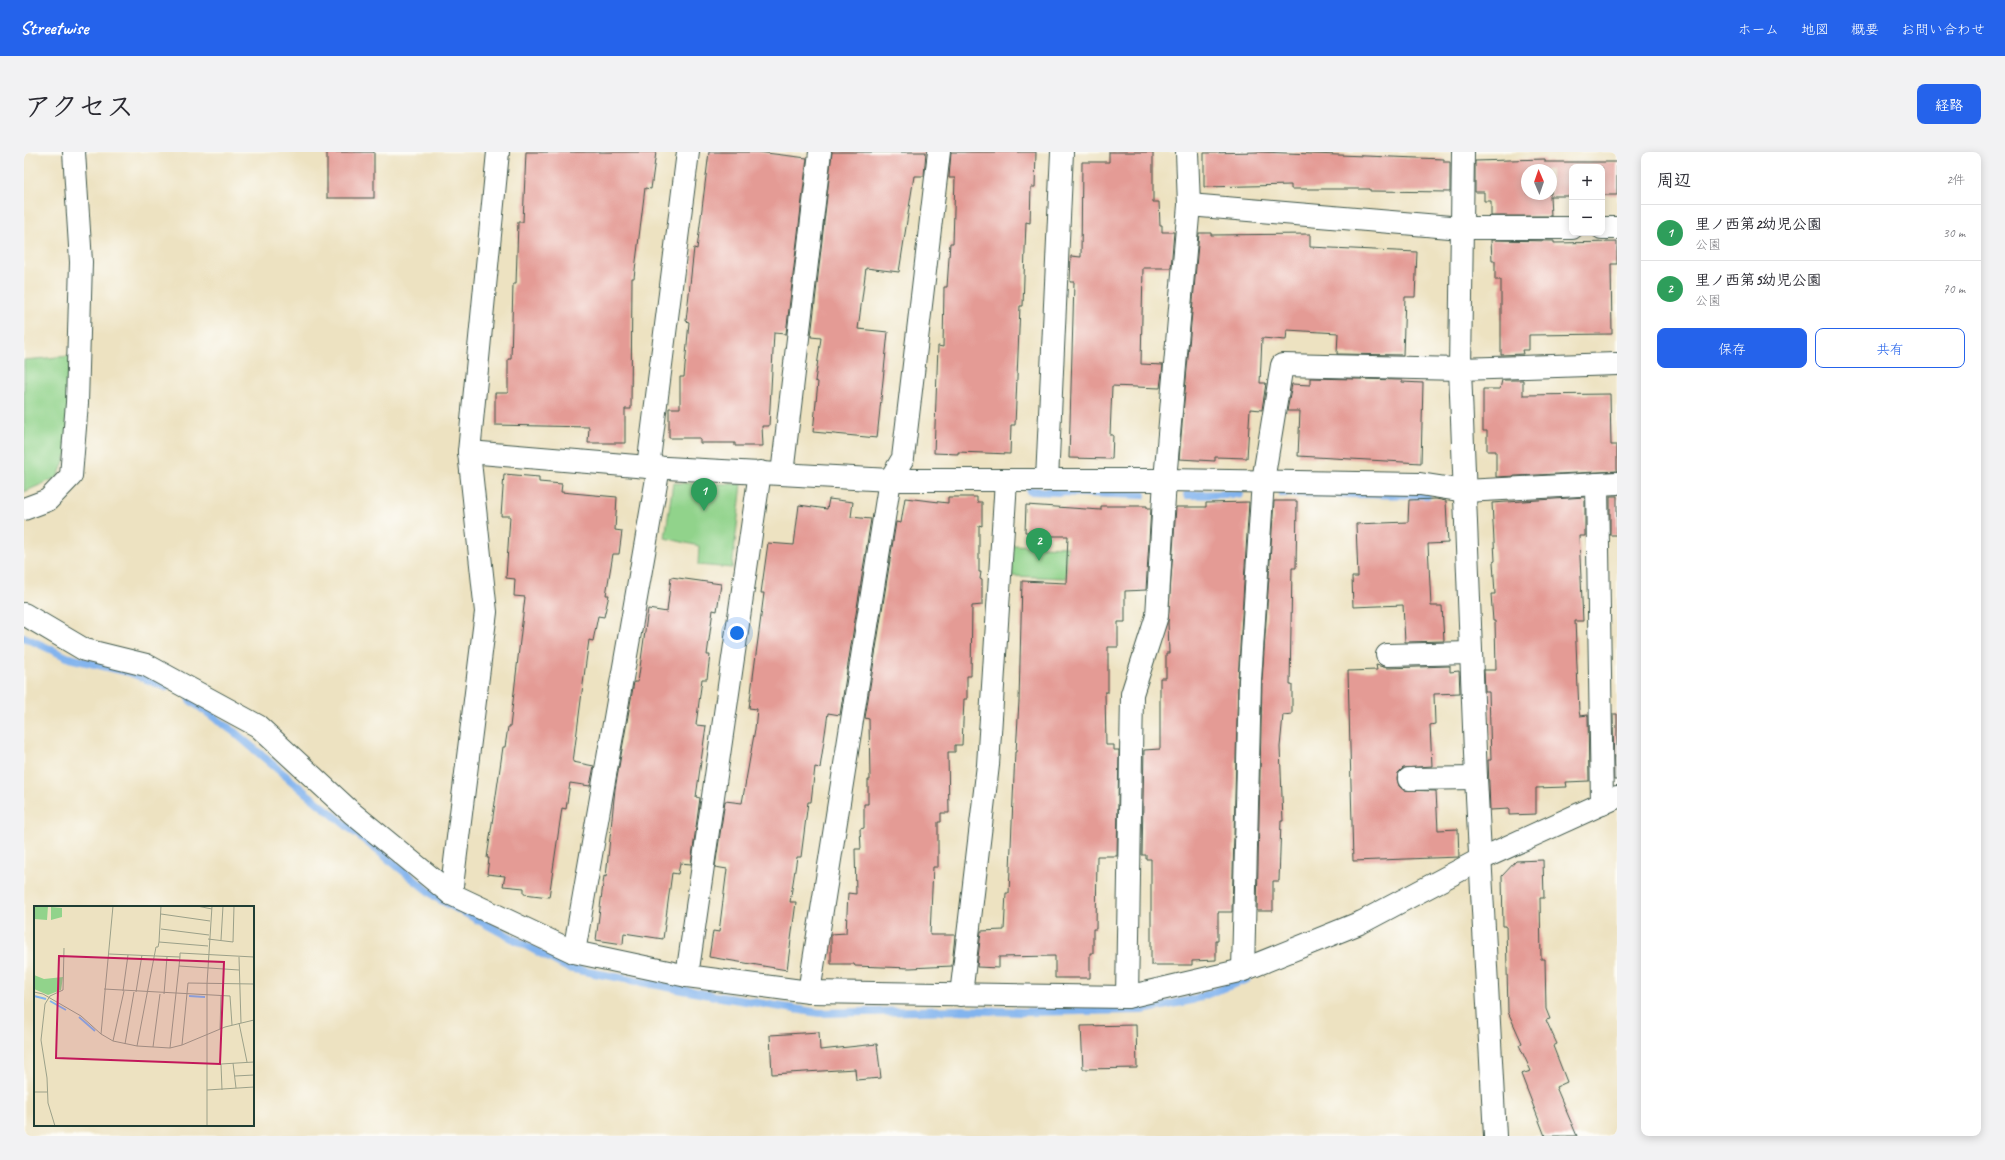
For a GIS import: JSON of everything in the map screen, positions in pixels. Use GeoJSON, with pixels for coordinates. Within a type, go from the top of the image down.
{"type":"FeatureCollection","features":[{"type":"Feature","properties":{"kind":"street"},"geometry":{"type":"LineString","coordinates":[[24,509],[48,500],[72,476],[77,403],[81,262],[74,152]]}},
{"type":"Feature","properties":{"kind":"street"},"geometry":{"type":"LineString","coordinates":[[451,894],[486,612],[469,452],[498,152]]}},
{"type":"Feature","properties":{"kind":"street"},"geometry":{"type":"LineString","coordinates":[[574,952],[654,467],[688,152]]}},
{"type":"Feature","properties":{"kind":"street"},"geometry":{"type":"LineString","coordinates":[[782,474],[820,152]]}},
{"type":"Feature","properties":{"kind":"street"},"geometry":{"type":"LineString","coordinates":[[808,992],[890,480],[903,458],[939,152]]}},
{"type":"Feature","properties":{"kind":"street"},"geometry":{"type":"LineString","coordinates":[[1047,480],[1062,152]]}},
{"type":"Feature","properties":{"kind":"street"},"geometry":{"type":"LineString","coordinates":[[1127,997],[1132,694],[1157,616],[1165,480],[1189,205],[1188,152]]}},
{"type":"Feature","properties":{"kind":"street"},"geometry":{"type":"LineString","coordinates":[[1463,152],[1460,369],[1476,778],[1495,1136]]}},
{"type":"Feature","properties":{"kind":"street"},"geometry":{"type":"LineString","coordinates":[[1189,205],[1462,228],[1569,228]]}},
{"type":"Feature","properties":{"kind":"street"},"geometry":{"type":"LineString","coordinates":[[1605,228],[1617,228]]}},
{"type":"Feature","properties":{"kind":"street"},"geometry":{"type":"LineString","coordinates":[[1243,970],[1250,680],[1263,481],[1282,365],[1460,369],[1617,364]]}},
{"type":"Feature","properties":{"kind":"street"},"geometry":{"type":"LineString","coordinates":[[24,614],[85,650],[146,665],[258,726],[352,813],[451,894],[574,952],[687,976],[808,992],[1127,997],[1243,970],[1362,922],[1481,859],[1610,801],[1607,484],[1465,491],[1420,484],[1165,480],[890,480],[654,467],[469,452]]}},
{"type":"Feature","properties":{"kind":"street"},"geometry":{"type":"LineString","coordinates":[[687,976],[760,472]]}},
{"type":"Feature","properties":{"kind":"street"},"geometry":{"type":"LineString","coordinates":[[961,995],[988,765],[1006,481]]}},
{"type":"Feature","properties":{"kind":"street"},"geometry":{"type":"LineString","coordinates":[[1387,655],[1471,653]]}},
{"type":"Feature","properties":{"kind":"street"},"geometry":{"type":"LineString","coordinates":[[1409,779],[1476,778]]}},
{"type":"Feature","properties":{"kind":"green space"},"geometry":{"type":"Polygon","coordinates":[[[70,356],[68,451],[58,477],[24,492],[24,360],[70,356]]]}},
{"type":"Feature","properties":{"kind":"green space"},"geometry":{"type":"Polygon","coordinates":[[[673,483],[742,484],[732,568],[698,565],[699,546],[665,538],[673,483]]]}},
{"type":"Feature","properties":{"kind":"green space"},"geometry":{"type":"Polygon","coordinates":[[[1011,545],[1068,547],[1066,578],[1011,576],[1011,545]]]}},
{"type":"Feature","properties":{"kind":"building"},"geometry":{"type":"Polygon","coordinates":[[[327,152],[374,152],[374,198],[327,198],[327,152]]]}},
{"type":"Feature","properties":{"kind":"building"},"geometry":{"type":"Polygon","coordinates":[[[526,152],[656,152],[651,189],[645,188],[634,278],[632,278],[631,409],[625,409],[625,443],[588,443],[589,427],[495,425],[495,393],[508,393],[508,359],[511,359],[513,284],[516,284],[518,222],[523,222],[526,152]]]}},
{"type":"Feature","properties":{"kind":"building"},"geometry":{"type":"Polygon","coordinates":[[[709,152],[758,152],[807,158],[786,334],[774,333],[769,426],[762,426],[763,446],[735,446],[735,443],[700,443],[700,438],[669,438],[669,408],[680,408],[680,377],[684,377],[689,322],[686,321],[694,248],[697,249],[709,152]]]}},
{"type":"Feature","properties":{"kind":"building"},"geometry":{"type":"Polygon","coordinates":[[[832,152],[926,152],[924,176],[914,176],[899,272],[866,268],[858,329],[888,332],[877,438],[813,432],[818,382],[815,381],[821,338],[811,337],[832,152]]]}},
{"type":"Feature","properties":{"kind":"building"},"geometry":{"type":"Polygon","coordinates":[[[951,152],[1036,152],[1035,187],[1031,187],[1030,223],[1026,222],[1023,306],[1020,306],[1015,425],[1011,425],[1010,454],[958,452],[958,454],[934,453],[938,346],[943,347],[944,287],[947,287],[950,243],[953,243],[955,178],[949,178],[951,152]]]}},
{"type":"Feature","properties":{"kind":"building"},"geometry":{"type":"Polygon","coordinates":[[[1109,152],[1153,152],[1153,202],[1159,202],[1160,225],[1162,225],[1162,232],[1174,232],[1171,268],[1143,268],[1141,364],[1163,365],[1160,388],[1112,386],[1110,435],[1113,435],[1112,459],[1069,458],[1074,282],[1070,282],[1071,256],[1081,257],[1082,162],[1109,162],[1109,152]]]}},
{"type":"Feature","properties":{"kind":"building"},"geometry":{"type":"Polygon","coordinates":[[[1260,152],[1444,159],[1444,162],[1450,162],[1450,192],[1370,191],[1370,189],[1291,189],[1291,185],[1204,187],[1204,153],[1260,152]]]}},
{"type":"Feature","properties":{"kind":"building"},"geometry":{"type":"Polygon","coordinates":[[[1545,159],[1545,162],[1617,162],[1617,195],[1605,195],[1605,164],[1569,164],[1569,196],[1557,196],[1557,164],[1521,164],[1521,200],[1550,200],[1551,216],[1491,216],[1491,201],[1484,201],[1484,192],[1475,192],[1475,161],[1545,159]]]}},
{"type":"Feature","properties":{"kind":"building"},"geometry":{"type":"Polygon","coordinates":[[[1199,233],[1211,233],[1211,235],[1310,234],[1310,247],[1417,252],[1415,297],[1405,297],[1403,355],[1337,354],[1338,333],[1287,330],[1286,340],[1262,338],[1260,383],[1266,383],[1262,410],[1250,409],[1247,458],[1215,457],[1215,461],[1179,459],[1199,233]]]}},
{"type":"Feature","properties":{"kind":"building"},"geometry":{"type":"Polygon","coordinates":[[[1491,240],[1554,241],[1554,243],[1617,242],[1617,264],[1611,264],[1612,334],[1529,335],[1529,350],[1522,350],[1523,354],[1501,355],[1501,280],[1495,280],[1495,261],[1492,261],[1491,240]]]}},
{"type":"Feature","properties":{"kind":"building"},"geometry":{"type":"Polygon","coordinates":[[[1310,378],[1402,380],[1402,382],[1423,383],[1421,463],[1298,456],[1300,411],[1287,411],[1292,384],[1310,385],[1310,378]]]}},
{"type":"Feature","properties":{"kind":"building"},"geometry":{"type":"Polygon","coordinates":[[[1502,380],[1523,380],[1523,395],[1610,394],[1611,445],[1617,445],[1617,471],[1496,477],[1496,451],[1487,451],[1487,431],[1483,431],[1483,389],[1500,389],[1502,380]]]}},
{"type":"Feature","properties":{"kind":"building"},"geometry":{"type":"Polygon","coordinates":[[[504,474],[539,477],[539,482],[562,484],[561,492],[617,497],[615,530],[622,531],[619,554],[613,554],[606,595],[609,595],[604,617],[598,616],[593,641],[589,640],[573,762],[594,766],[590,786],[570,783],[566,809],[562,808],[549,897],[524,894],[524,888],[503,886],[505,876],[487,874],[489,858],[487,858],[503,747],[505,747],[508,727],[510,727],[525,597],[514,596],[515,579],[506,578],[510,516],[501,516],[504,474]]]}},
{"type":"Feature","properties":{"kind":"building"},"geometry":{"type":"Polygon","coordinates":[[[1610,496],[1617,496],[1617,535],[1610,535],[1610,496]]]}},
{"type":"Feature","properties":{"kind":"building"},"geometry":{"type":"Polygon","coordinates":[[[948,497],[977,497],[977,502],[982,502],[982,526],[979,525],[979,572],[981,572],[980,579],[982,580],[982,605],[972,606],[971,676],[967,676],[967,699],[964,699],[962,745],[955,745],[955,752],[948,752],[949,813],[941,813],[941,822],[938,822],[938,867],[933,867],[930,935],[955,935],[952,966],[910,968],[831,964],[831,934],[846,933],[848,893],[856,894],[855,849],[861,849],[860,829],[864,828],[864,804],[868,804],[868,780],[870,780],[869,719],[865,718],[896,522],[901,523],[905,498],[948,503],[948,497]]]}},
{"type":"Feature","properties":{"kind":"building"},"geometry":{"type":"Polygon","coordinates":[[[1585,497],[1585,536],[1579,536],[1583,621],[1575,621],[1579,711],[1580,716],[1588,715],[1589,781],[1566,782],[1567,787],[1536,788],[1536,814],[1509,815],[1509,809],[1490,810],[1488,760],[1491,760],[1489,692],[1485,692],[1484,670],[1496,670],[1495,621],[1493,621],[1491,594],[1495,594],[1492,503],[1585,497]]]}},
{"type":"Feature","properties":{"kind":"building"},"geometry":{"type":"Polygon","coordinates":[[[829,499],[853,502],[851,517],[871,519],[840,715],[828,713],[820,768],[815,767],[811,802],[808,802],[801,857],[797,857],[790,902],[796,902],[787,970],[709,957],[713,931],[719,932],[727,869],[715,867],[725,801],[742,803],[755,729],[757,709],[749,708],[764,593],[761,593],[768,543],[794,545],[799,505],[827,509],[829,499]]]}},
{"type":"Feature","properties":{"kind":"building"},"geometry":{"type":"Polygon","coordinates":[[[1436,499],[1446,501],[1448,543],[1428,544],[1431,606],[1442,606],[1444,641],[1405,642],[1403,605],[1353,607],[1352,577],[1358,577],[1356,524],[1408,522],[1409,500],[1436,499]]]}},
{"type":"Feature","properties":{"kind":"building"},"geometry":{"type":"Polygon","coordinates":[[[1274,501],[1297,501],[1296,568],[1292,568],[1290,685],[1292,685],[1292,714],[1283,715],[1280,747],[1283,821],[1281,821],[1279,881],[1273,881],[1273,911],[1257,911],[1262,681],[1274,501]]]}},
{"type":"Feature","properties":{"kind":"building"},"geometry":{"type":"Polygon","coordinates":[[[1249,502],[1238,680],[1232,912],[1218,912],[1216,960],[1192,961],[1192,965],[1151,965],[1151,859],[1146,859],[1146,855],[1142,855],[1144,750],[1160,749],[1160,678],[1166,678],[1166,653],[1169,653],[1168,622],[1176,507],[1206,507],[1206,503],[1249,502]]]}},
{"type":"Feature","properties":{"kind":"building"},"geometry":{"type":"Polygon","coordinates":[[[1026,505],[1101,510],[1101,506],[1147,506],[1147,508],[1151,508],[1146,590],[1125,591],[1125,622],[1118,622],[1118,647],[1108,647],[1108,692],[1105,692],[1106,745],[1114,745],[1114,750],[1119,750],[1117,856],[1097,856],[1096,929],[1093,929],[1093,953],[1090,953],[1090,978],[1055,978],[1055,956],[999,957],[999,968],[977,967],[981,931],[1004,930],[1006,893],[1009,893],[1015,752],[1019,701],[1022,581],[1066,583],[1068,536],[1050,536],[1050,533],[1025,532],[1026,505]]]}},
{"type":"Feature","properties":{"kind":"building"},"geometry":{"type":"Polygon","coordinates":[[[671,577],[721,584],[717,611],[713,610],[707,655],[710,655],[707,679],[702,679],[696,725],[706,726],[696,797],[700,798],[691,864],[680,863],[678,874],[672,873],[663,939],[624,933],[623,944],[596,940],[604,876],[606,877],[615,789],[634,682],[638,682],[648,609],[667,612],[671,577]]]}},
{"type":"Feature","properties":{"kind":"building"},"geometry":{"type":"Polygon","coordinates":[[[1376,665],[1387,668],[1450,666],[1450,672],[1459,671],[1460,693],[1434,694],[1435,724],[1430,725],[1432,766],[1403,768],[1398,773],[1397,779],[1399,786],[1403,790],[1436,791],[1438,830],[1458,829],[1459,857],[1353,861],[1348,671],[1377,670],[1376,665]]]}},
{"type":"Feature","properties":{"kind":"building"},"geometry":{"type":"Polygon","coordinates":[[[1613,714],[1617,714],[1617,780],[1614,780],[1613,714]]]}},
{"type":"Feature","properties":{"kind":"building"},"geometry":{"type":"Polygon","coordinates":[[[1543,860],[1544,898],[1540,898],[1541,959],[1545,959],[1546,1009],[1550,1019],[1546,1020],[1557,1044],[1553,1046],[1567,1082],[1556,1087],[1577,1136],[1545,1136],[1521,1074],[1531,1071],[1519,1045],[1522,1043],[1508,1012],[1506,926],[1503,926],[1502,876],[1516,861],[1543,860]]]}},
{"type":"Feature","properties":{"kind":"building"},"geometry":{"type":"Polygon","coordinates":[[[1136,1025],[1137,1068],[1083,1069],[1081,1026],[1136,1025]]]}},
{"type":"Feature","properties":{"kind":"building"},"geometry":{"type":"Polygon","coordinates":[[[819,1032],[820,1050],[877,1044],[881,1078],[856,1080],[855,1069],[772,1074],[770,1035],[819,1032]]]}},
{"type":"Feature","properties":{"kind":"waterway"},"geometry":{"type":"LineString","coordinates":[[1030,491],[1142,495]]}},
{"type":"Feature","properties":{"kind":"waterway"},"geometry":{"type":"LineString","coordinates":[[1282,493],[1427,495]]}},
{"type":"Feature","properties":{"kind":"waterway"},"geometry":{"type":"LineString","coordinates":[[1187,495],[1240,494]]}},
{"type":"Feature","properties":{"kind":"waterway"},"geometry":{"type":"LineString","coordinates":[[24,637],[69,658],[129,672],[166,687]]}},
{"type":"Feature","properties":{"kind":"waterway"},"geometry":{"type":"LineString","coordinates":[[190,700],[233,731],[307,794],[437,898],[568,968],[715,996],[819,1013],[962,1010],[1021,1012],[1142,1010],[1192,1000],[1247,979]]}},
{"type":"Feature","properties":{"kind":"place","name":"里ノ西第2幼児公園"},"geometry":{"type":"Point","coordinates":[704,511]}},
{"type":"Feature","properties":{"kind":"place","name":"里ノ西第5幼児公園"},"geometry":{"type":"Point","coordinates":[1039,561]}}]}
